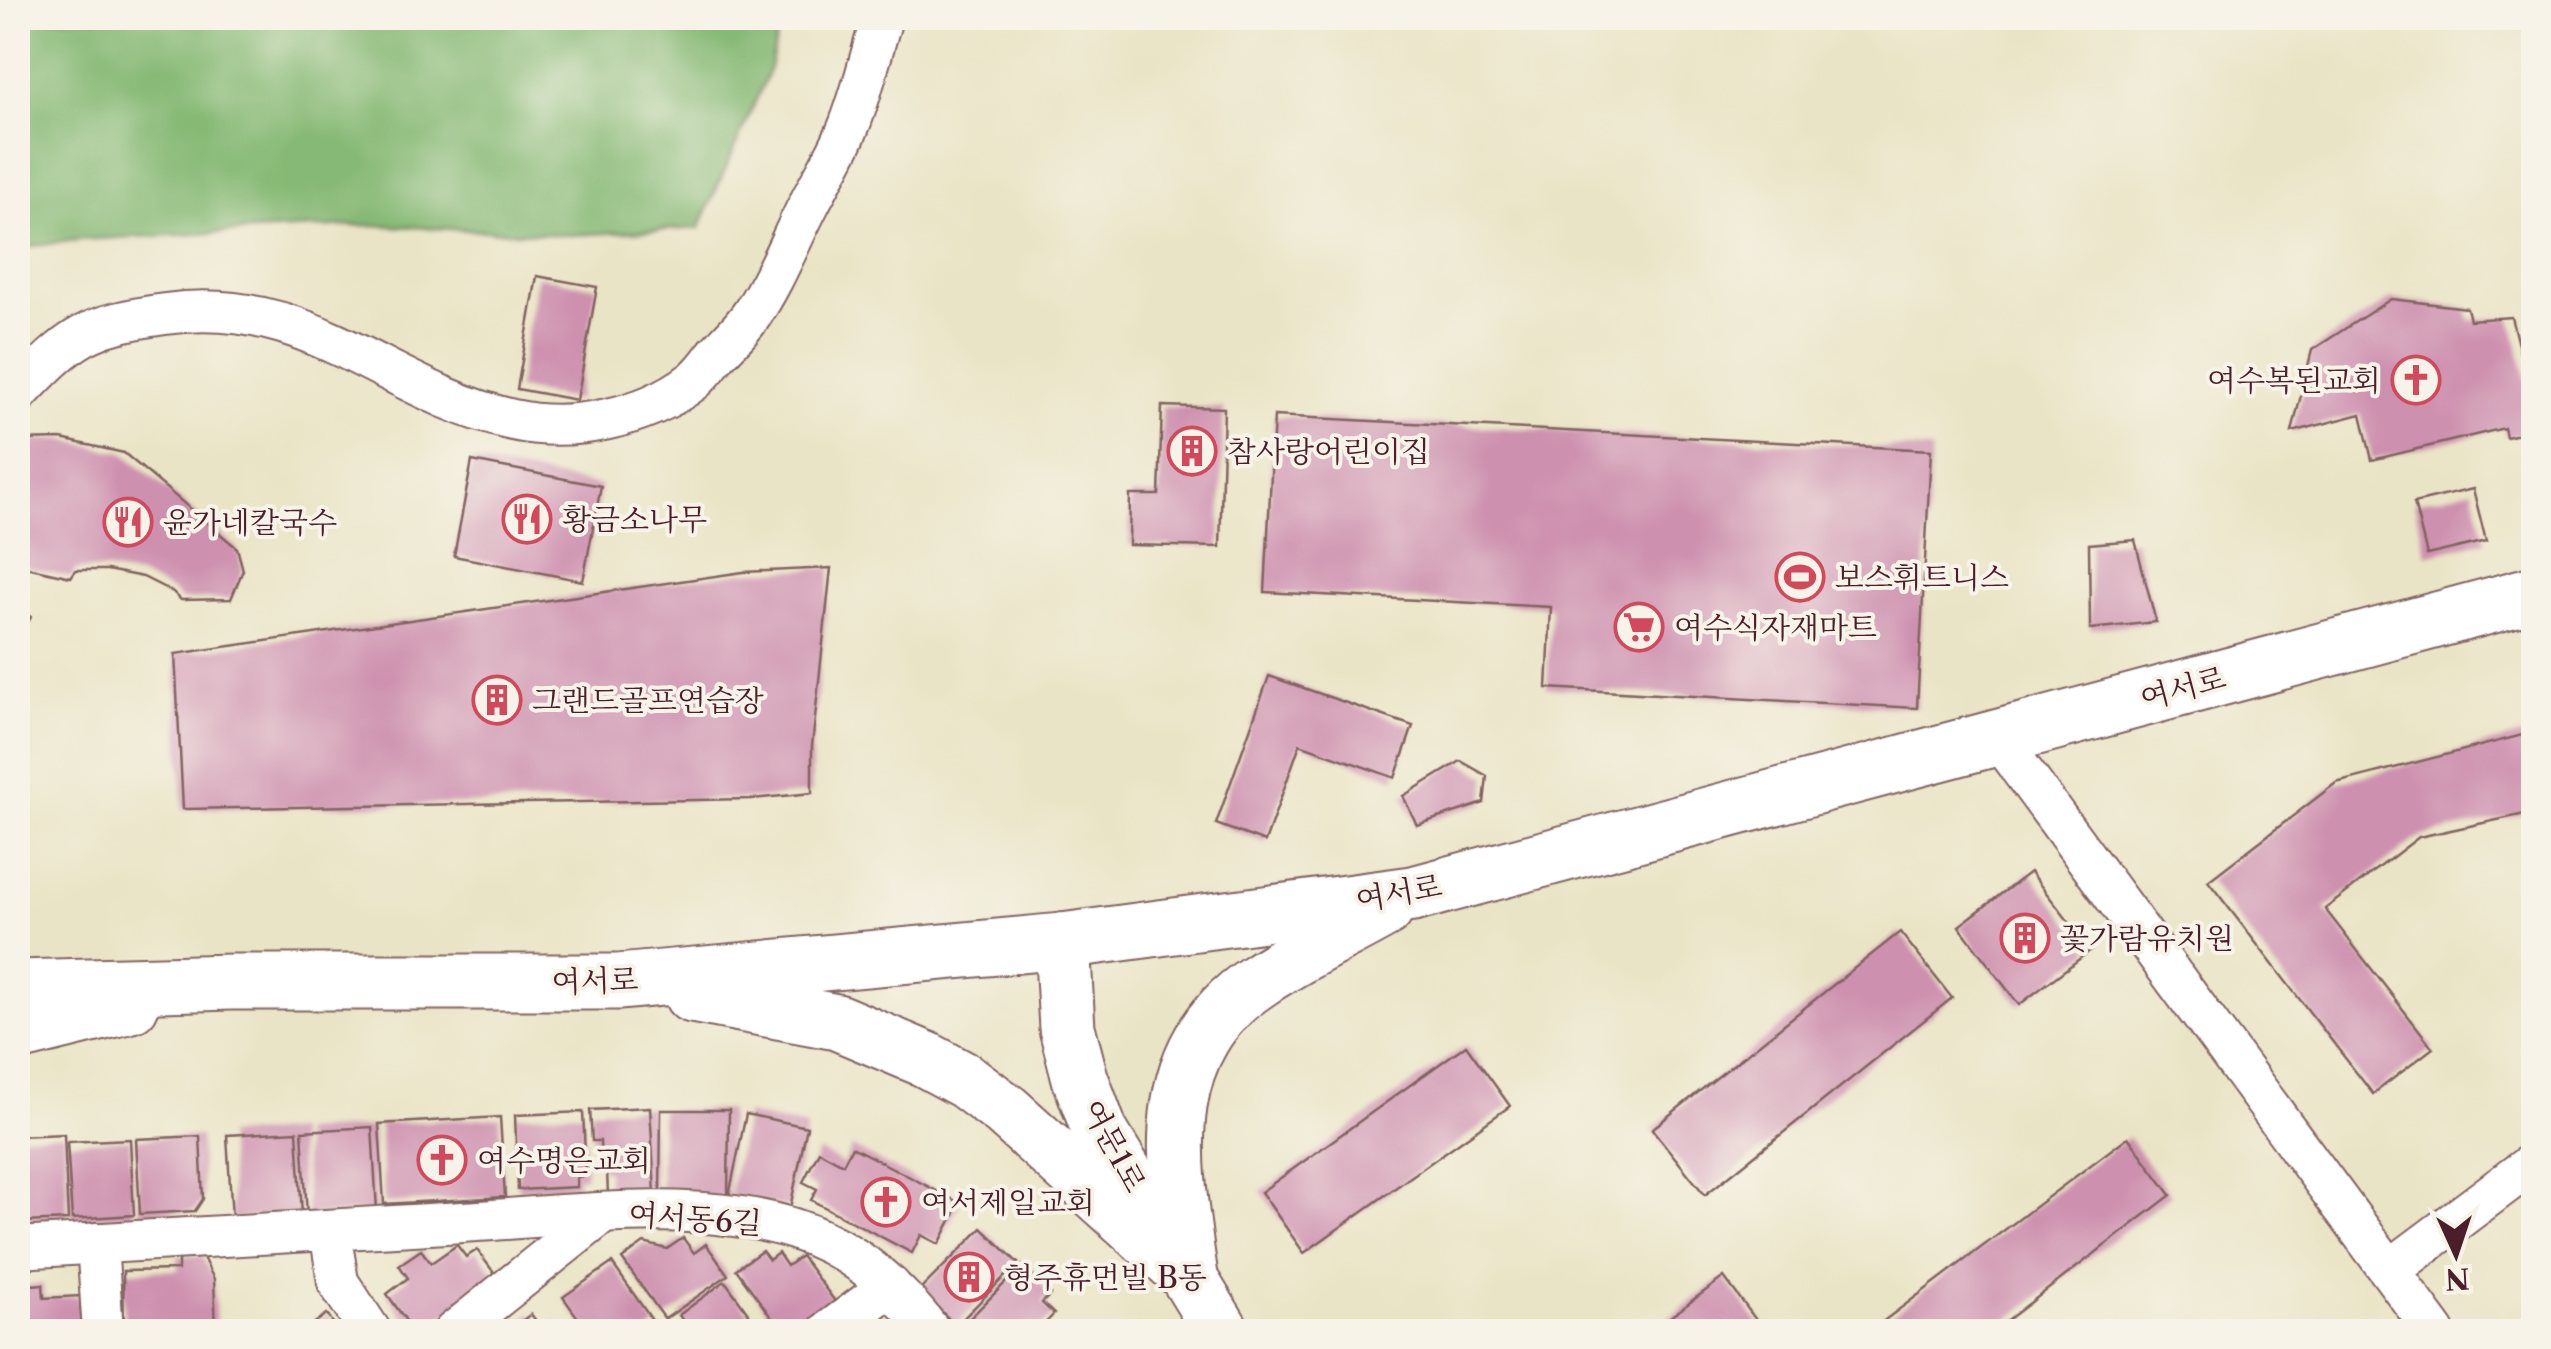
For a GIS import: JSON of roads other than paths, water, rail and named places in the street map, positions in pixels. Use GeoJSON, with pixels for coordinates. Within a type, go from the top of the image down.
{"type":"FeatureCollection","features":[{"type":"Feature","properties":{"kind":"street"},"geometry":{"type":"LineString","coordinates":[[18,393],[72,340],[99,326],[173,312],[216,311],[250,312],[281,320],[464,406],[515,420],[564,426],[611,418],[652,403],[693,381],[752,314],[849,126],[882,18]]}},
{"type":"Feature","properties":{"kind":"street","name":"여서로"},"geometry":{"type":"LineString","coordinates":[[18,1010],[232,982],[618,982],[1062,940],[1413,894],[2534,594]]}},
{"type":"Feature","properties":{"kind":"street"},"geometry":{"type":"LineString","coordinates":[[1998,738],[2435,1332]]}},
{"type":"Feature","properties":{"kind":"street"},"geometry":{"type":"LineString","coordinates":[[1190,1277],[1174,1154],[1177,1108],[1194,1052],[1222,1014],[1258,981],[1413,894]]}},
{"type":"Feature","properties":{"kind":"street","name":"여문1로"},"geometry":{"type":"LineString","coordinates":[[1062,940],[1068,1028],[1080,1078],[1100,1132],[1222,1332]]}},
{"type":"Feature","properties":{"kind":"street"},"geometry":{"type":"LineString","coordinates":[[18,955],[53,954],[111,997]]}},
{"type":"Feature","properties":{"kind":"street"},"geometry":{"type":"LineString","coordinates":[[618,982],[837,1022],[966,1081],[1006,1111],[1190,1277]]}},
{"type":"Feature","properties":{"kind":"street","name":"여서로"},"geometry":{"type":"LineString","coordinates":[[18,988],[111,997]]}},
{"type":"Feature","properties":{"kind":"street","name":"여서로"},"geometry":{"type":"LineString","coordinates":[[18,1033],[111,997]]}},
{"type":"Feature","properties":{"kind":"street"},"geometry":{"type":"LineString","coordinates":[[2390,1270],[2534,1162]]}},
{"type":"Feature","properties":{"kind":"street","name":"여서동6길"},"geometry":{"type":"LineString","coordinates":[[454,1332],[603,1213]]}},
{"type":"Feature","properties":{"kind":"street","name":"여서동6길"},"geometry":{"type":"LineString","coordinates":[[18,1248],[603,1213],[712,1215],[790,1228],[839,1250],[908,1302],[931,1332]]}},
{"type":"Feature","properties":{"kind":"street"},"geometry":{"type":"LineString","coordinates":[[330,1230],[338,1282],[370,1332]]}},
{"type":"Feature","properties":{"kind":"street"},"geometry":{"type":"LineString","coordinates":[[97,1243],[103,1332]]}},
{"type":"Feature","properties":{"kind":"street"},"geometry":{"type":"LineString","coordinates":[[828,1332],[890,1286]]}},
{"type":"Feature","properties":{"kind":"place","name":"여수복된교회"},"geometry":{"type":"Point","coordinates":[2416,380]}},
{"type":"Feature","properties":{"kind":"place","name":"참사랑어린이집"},"geometry":{"type":"Point","coordinates":[1192,451]}},
{"type":"Feature","properties":{"kind":"place","name":"황금소나무"},"geometry":{"type":"Point","coordinates":[527,519]}},
{"type":"Feature","properties":{"kind":"place","name":"윤가네칼국수"},"geometry":{"type":"Point","coordinates":[128,522]}},
{"type":"Feature","properties":{"kind":"place","name":"보스휘트니스"},"geometry":{"type":"Point","coordinates":[1800,577]}},
{"type":"Feature","properties":{"kind":"place","name":"여수식자재마트"},"geometry":{"type":"Point","coordinates":[1639,627]}},
{"type":"Feature","properties":{"kind":"place","name":"그랜드골프연습장"},"geometry":{"type":"Point","coordinates":[497,700]}},
{"type":"Feature","properties":{"kind":"place","name":"꽃가람유치원"},"geometry":{"type":"Point","coordinates":[2025,938]}},
{"type":"Feature","properties":{"kind":"place","name":"여수명은교회"},"geometry":{"type":"Point","coordinates":[442,1160]}},
{"type":"Feature","properties":{"kind":"place","name":"여서제일교회"},"geometry":{"type":"Point","coordinates":[886,1202]}},
{"type":"Feature","properties":{"kind":"place","name":"형주휴먼빌 B동"},"geometry":{"type":"Point","coordinates":[969,1277]}}]}
